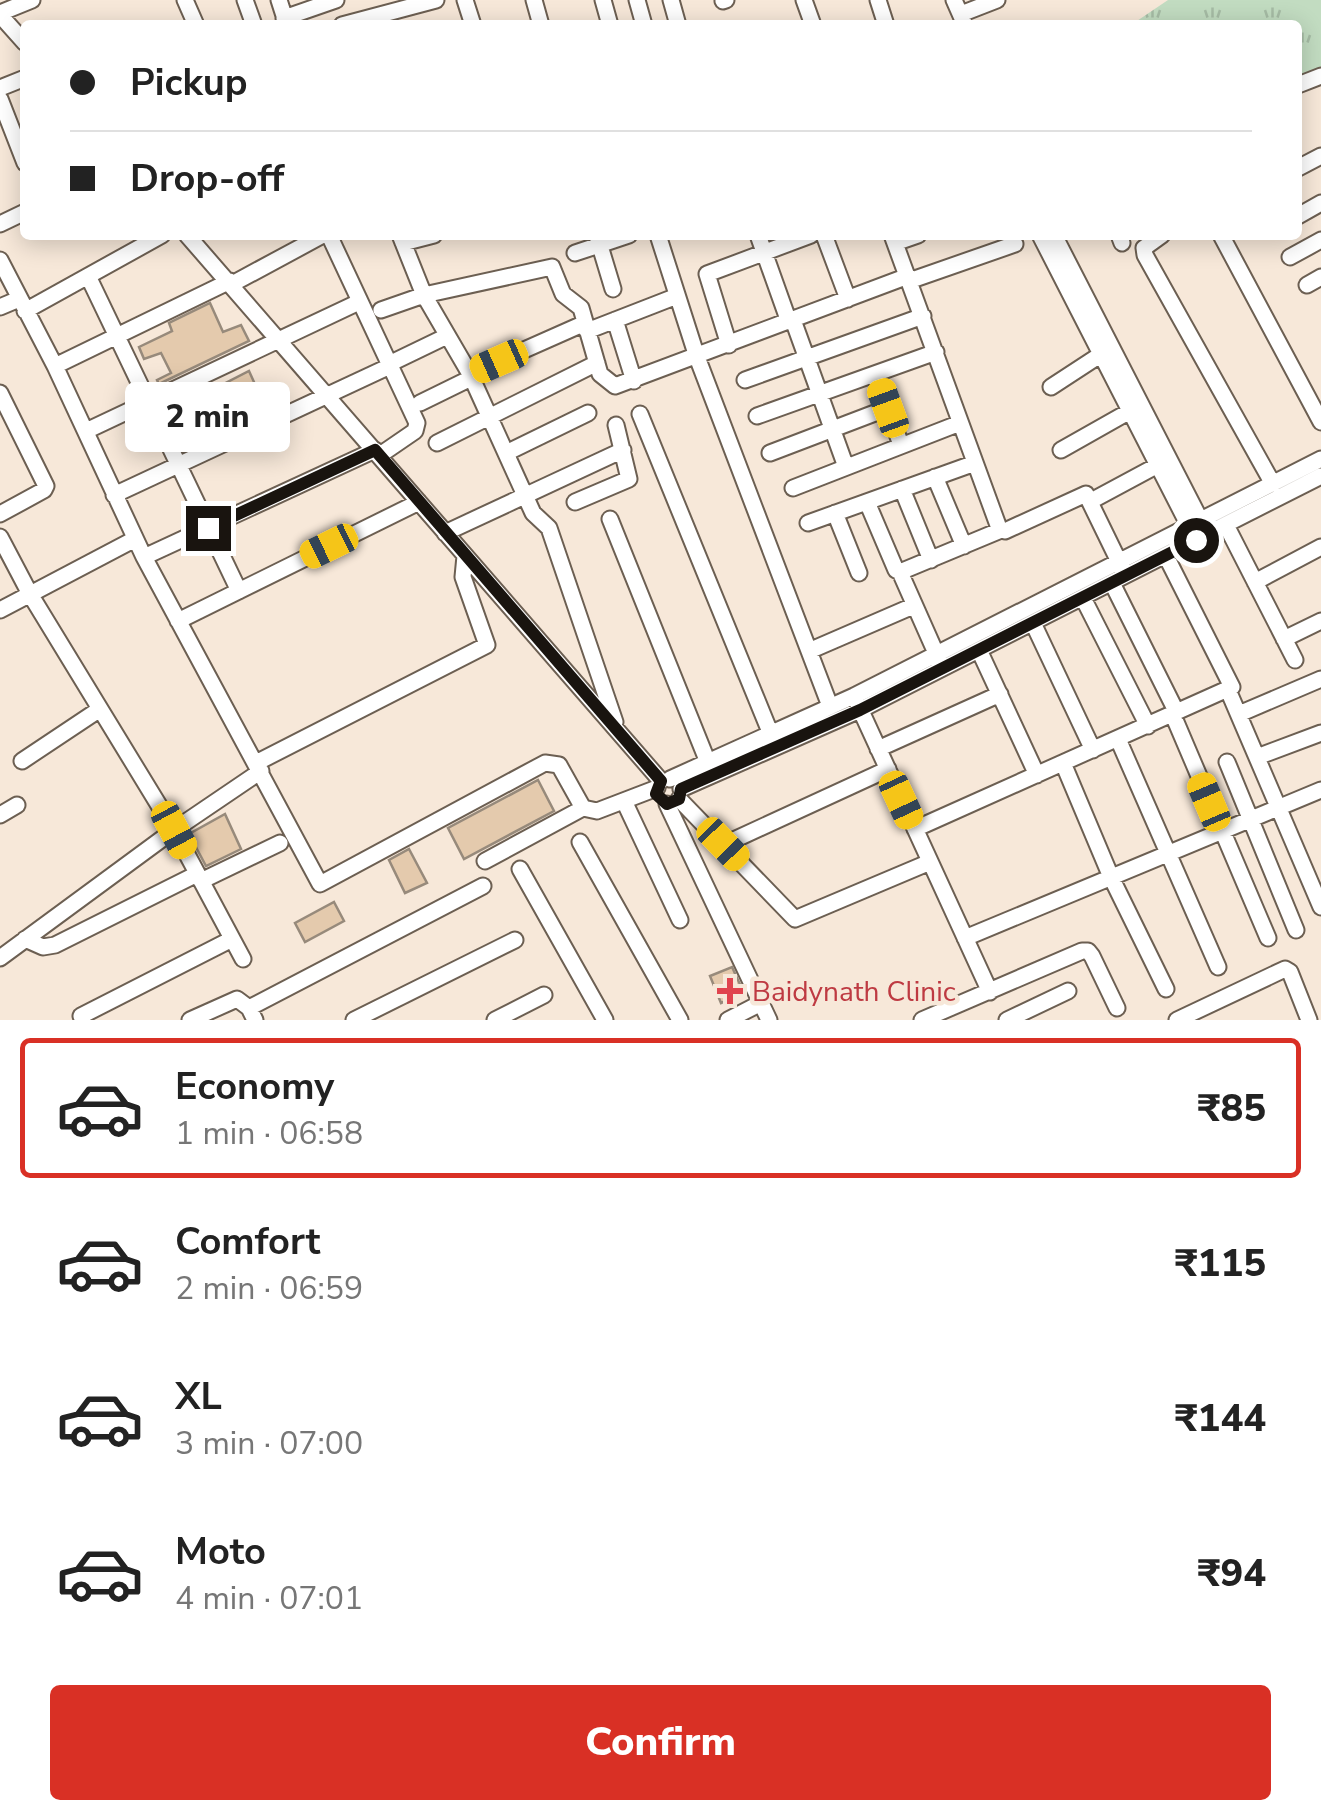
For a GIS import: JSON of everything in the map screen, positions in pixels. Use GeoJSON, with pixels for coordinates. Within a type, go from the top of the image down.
{"type":"FeatureCollection","features":[{"type":"Feature","properties":{"kind":"street"},"geometry":{"type":"LineString","coordinates":[[20,37],[0,14],[32,0]]}},
{"type":"Feature","properties":{"kind":"street"},"geometry":{"type":"LineString","coordinates":[[290,20],[336,0]]}},
{"type":"Feature","properties":{"kind":"street"},"geometry":{"type":"LineString","coordinates":[[402,18],[436,0]]}},
{"type":"Feature","properties":{"kind":"street"},"geometry":{"type":"LineString","coordinates":[[956,13],[997,0]]}},
{"type":"Feature","properties":{"kind":"street"},"geometry":{"type":"LineString","coordinates":[[0,98],[20,150]]}},
{"type":"Feature","properties":{"kind":"street"},"geometry":{"type":"LineString","coordinates":[[0,308],[22,305],[88,276],[153,240]]}},
{"type":"Feature","properties":{"kind":"street"},"geometry":{"type":"LineString","coordinates":[[192,240],[669,790],[795,920],[930,862]]}},
{"type":"Feature","properties":{"kind":"street"},"geometry":{"type":"LineString","coordinates":[[55,366],[316,240]]}},
{"type":"Feature","properties":{"kind":"street"},"geometry":{"type":"LineString","coordinates":[[144,557],[378,453],[417,428],[416,418],[328,240]]}},
{"type":"Feature","properties":{"kind":"street"},"geometry":{"type":"LineString","coordinates":[[401,240],[424,295],[470,376],[524,496],[533,513],[549,528],[618,732]]}},
{"type":"Feature","properties":{"kind":"street"},"geometry":{"type":"LineString","coordinates":[[575,253],[598,240],[614,289]]}},
{"type":"Feature","properties":{"kind":"street"},"geometry":{"type":"LineString","coordinates":[[660,240],[697,357],[830,706]]}},
{"type":"Feature","properties":{"kind":"street"},"geometry":{"type":"LineString","coordinates":[[826,240],[848,299]]}},
{"type":"Feature","properties":{"kind":"street"},"geometry":{"type":"LineString","coordinates":[[894,240],[1001,530]]}},
{"type":"Feature","properties":{"kind":"street"},"geometry":{"type":"LineString","coordinates":[[1042,240],[1158,464],[1198,530]]}},
{"type":"Feature","properties":{"kind":"street"},"geometry":{"type":"LineString","coordinates":[[1056,240],[1198,530]]}},
{"type":"Feature","properties":{"kind":"street"},"geometry":{"type":"LineString","coordinates":[[1152,240],[1144,248],[1145,255],[1273,484]]}},
{"type":"Feature","properties":{"kind":"street"},"geometry":{"type":"LineString","coordinates":[[1225,240],[1321,422]]}},
{"type":"Feature","properties":{"kind":"street"},"geometry":{"type":"LineString","coordinates":[[1290,257],[1321,240]]}},
{"type":"Feature","properties":{"kind":"street"},"geometry":{"type":"LineString","coordinates":[[729,345],[707,274],[761,243],[846,467]]}},
{"type":"Feature","properties":{"kind":"street"},"geometry":{"type":"LineString","coordinates":[[381,310],[424,295],[548,266],[554,270],[564,294],[578,303],[600,374],[610,386],[634,381],[848,299],[1015,244]]}},
{"type":"Feature","properties":{"kind":"street"},"geometry":{"type":"LineString","coordinates":[[0,260],[55,366],[144,557],[320,884],[546,763],[553,762],[563,769],[582,808]]}},
{"type":"Feature","properties":{"kind":"street"},"geometry":{"type":"LineString","coordinates":[[88,276],[238,590]]}},
{"type":"Feature","properties":{"kind":"street"},"geometry":{"type":"LineString","coordinates":[[420,403],[470,376],[586,327],[678,296]]}},
{"type":"Feature","properties":{"kind":"street"},"geometry":{"type":"LineString","coordinates":[[86,430],[359,302]]}},
{"type":"Feature","properties":{"kind":"street"},"geometry":{"type":"LineString","coordinates":[[744,380],[923,316]]}},
{"type":"Feature","properties":{"kind":"street"},"geometry":{"type":"LineString","coordinates":[[615,320],[634,381]]}},
{"type":"Feature","properties":{"kind":"street"},"geometry":{"type":"LineString","coordinates":[[114,495],[330,396],[447,336]]}},
{"type":"Feature","properties":{"kind":"street"},"geometry":{"type":"LineString","coordinates":[[757,416],[936,352]]}},
{"type":"Feature","properties":{"kind":"street"},"geometry":{"type":"LineString","coordinates":[[1050,387],[1100,355]]}},
{"type":"Feature","properties":{"kind":"street"},"geometry":{"type":"LineString","coordinates":[[438,443],[597,363]]}},
{"type":"Feature","properties":{"kind":"street"},"geometry":{"type":"LineString","coordinates":[[876,374],[902,445]]}},
{"type":"Feature","properties":{"kind":"street"},"geometry":{"type":"LineString","coordinates":[[0,393],[46,486],[0,514]]}},
{"type":"Feature","properties":{"kind":"street"},"geometry":{"type":"LineString","coordinates":[[770,452],[888,408]]}},
{"type":"Feature","properties":{"kind":"street"},"geometry":{"type":"LineString","coordinates":[[1061,450],[1130,411]]}},
{"type":"Feature","properties":{"kind":"street"},"geometry":{"type":"LineString","coordinates":[[506,454],[588,413]]}},
{"type":"Feature","properties":{"kind":"street"},"geometry":{"type":"LineString","coordinates":[[640,414],[770,732]]}},
{"type":"Feature","properties":{"kind":"street"},"geometry":{"type":"LineString","coordinates":[[793,488],[960,423]]}},
{"type":"Feature","properties":{"kind":"street"},"geometry":{"type":"LineString","coordinates":[[575,502],[626,482],[630,475],[616,425]]}},
{"type":"Feature","properties":{"kind":"street"},"geometry":{"type":"LineString","coordinates":[[0,434],[17,426]]}},
{"type":"Feature","properties":{"kind":"street"},"geometry":{"type":"LineString","coordinates":[[445,533],[624,450]]}},
{"type":"Feature","properties":{"kind":"street"},"geometry":{"type":"LineString","coordinates":[[485,861],[582,808],[598,811],[669,790],[857,703],[1119,574],[1321,460]]}},
{"type":"Feature","properties":{"kind":"street"},"geometry":{"type":"LineString","coordinates":[[808,523],[975,463]]}},
{"type":"Feature","properties":{"kind":"street"},"geometry":{"type":"LineString","coordinates":[[1091,501],[1158,464]]}},
{"type":"Feature","properties":{"kind":"street"},"geometry":{"type":"LineString","coordinates":[[940,661],[980,650],[1082,598],[1119,574],[1166,556],[1198,530],[1226,525],[1321,476]]}},
{"type":"Feature","properties":{"kind":"street"},"geometry":{"type":"LineString","coordinates":[[936,477],[964,546]]}},
{"type":"Feature","properties":{"kind":"street"},"geometry":{"type":"LineString","coordinates":[[902,489],[932,560]]}},
{"type":"Feature","properties":{"kind":"street"},"geometry":{"type":"LineString","coordinates":[[900,572],[1086,494],[1268,938]]}},
{"type":"Feature","properties":{"kind":"street"},"geometry":{"type":"LineString","coordinates":[[178,621],[419,502]]}},
{"type":"Feature","properties":{"kind":"street"},"geometry":{"type":"LineString","coordinates":[[866,502],[940,661]]}},
{"type":"Feature","properties":{"kind":"street"},"geometry":{"type":"LineString","coordinates":[[835,513],[859,573]]}},
{"type":"Feature","properties":{"kind":"street"},"geometry":{"type":"LineString","coordinates":[[610,519],[708,760]]}},
{"type":"Feature","properties":{"kind":"street"},"geometry":{"type":"LineString","coordinates":[[1226,525],[1295,660]]}},
{"type":"Feature","properties":{"kind":"street"},"geometry":{"type":"LineString","coordinates":[[0,537],[30,594],[174,830],[243,960]]}},
{"type":"Feature","properties":{"kind":"street"},"geometry":{"type":"LineString","coordinates":[[0,610],[135,538]]}},
{"type":"Feature","properties":{"kind":"street"},"geometry":{"type":"LineString","coordinates":[[1255,582],[1321,547]]}},
{"type":"Feature","properties":{"kind":"street"},"geometry":{"type":"LineString","coordinates":[[0,958],[258,767],[487,645],[463,577],[466,556]]}},
{"type":"Feature","properties":{"kind":"street"},"geometry":{"type":"LineString","coordinates":[[915,829],[1228,690],[1232,682],[1166,556]]}},
{"type":"Feature","properties":{"kind":"street"},"geometry":{"type":"LineString","coordinates":[[1082,598],[1148,726]]}},
{"type":"Feature","properties":{"kind":"street"},"geometry":{"type":"LineString","coordinates":[[810,651],[913,606]]}},
{"type":"Feature","properties":{"kind":"street"},"geometry":{"type":"LineString","coordinates":[[1284,640],[1321,621]]}},
{"type":"Feature","properties":{"kind":"street"},"geometry":{"type":"LineString","coordinates":[[1033,623],[1093,750]]}},
{"type":"Feature","properties":{"kind":"street"},"geometry":{"type":"LineString","coordinates":[[980,650],[1037,775]]}},
{"type":"Feature","properties":{"kind":"street"},"geometry":{"type":"LineString","coordinates":[[1239,714],[1321,679]]}},
{"type":"Feature","properties":{"kind":"street"},"geometry":{"type":"LineString","coordinates":[[1228,690],[1279,808],[1316,878],[1321,907]]}},
{"type":"Feature","properties":{"kind":"street"},"geometry":{"type":"LineString","coordinates":[[878,749],[1000,694]]}},
{"type":"Feature","properties":{"kind":"street"},"geometry":{"type":"LineString","coordinates":[[669,790],[708,760],[830,706],[857,703]]}},
{"type":"Feature","properties":{"kind":"street"},"geometry":{"type":"LineString","coordinates":[[857,703],[990,992]]}},
{"type":"Feature","properties":{"kind":"street"},"geometry":{"type":"LineString","coordinates":[[22,762],[100,709]]}},
{"type":"Feature","properties":{"kind":"street"},"geometry":{"type":"LineString","coordinates":[[1257,757],[1321,733]]}},
{"type":"Feature","properties":{"kind":"street"},"geometry":{"type":"LineString","coordinates":[[1118,739],[1218,967]]}},
{"type":"Feature","properties":{"kind":"street"},"geometry":{"type":"LineString","coordinates":[[1227,762],[1296,930]]}},
{"type":"Feature","properties":{"kind":"street"},"geometry":{"type":"LineString","coordinates":[[1063,763],[1111,877],[1166,988]]}},
{"type":"Feature","properties":{"kind":"street"},"geometry":{"type":"LineString","coordinates":[[723,844],[888,770]]}},
{"type":"Feature","properties":{"kind":"street"},"geometry":{"type":"LineString","coordinates":[[669,790],[769,1020]]}},
{"type":"Feature","properties":{"kind":"street"},"geometry":{"type":"LineString","coordinates":[[965,938],[1321,790]]}},
{"type":"Feature","properties":{"kind":"street"},"geometry":{"type":"LineString","coordinates":[[624,801],[680,920]]}},
{"type":"Feature","properties":{"kind":"street"},"geometry":{"type":"LineString","coordinates":[[0,815],[17,805]]}},
{"type":"Feature","properties":{"kind":"street"},"geometry":{"type":"LineString","coordinates":[[580,842],[680,1020]]}},
{"type":"Feature","properties":{"kind":"street"},"geometry":{"type":"LineString","coordinates":[[25,939],[43,947],[55,945],[280,843]]}},
{"type":"Feature","properties":{"kind":"street"},"geometry":{"type":"LineString","coordinates":[[520,869],[605,1020]]}},
{"type":"Feature","properties":{"kind":"street"},"geometry":{"type":"LineString","coordinates":[[190,1020],[238,999],[252,1014],[482,886]]}},
{"type":"Feature","properties":{"kind":"street"},"geometry":{"type":"LineString","coordinates":[[81,1016],[232,939]]}},
{"type":"Feature","properties":{"kind":"street"},"geometry":{"type":"LineString","coordinates":[[354,1020],[516,940]]}},
{"type":"Feature","properties":{"kind":"street"},"geometry":{"type":"LineString","coordinates":[[922,1020],[1088,951],[1118,1008]]}},
{"type":"Feature","properties":{"kind":"street"},"geometry":{"type":"LineString","coordinates":[[1178,1020],[1285,970],[1312,1009]]}},
{"type":"Feature","properties":{"kind":"street"},"geometry":{"type":"LineString","coordinates":[[1007,1020],[1068,991]]}},
{"type":"Feature","properties":{"kind":"street"},"geometry":{"type":"LineString","coordinates":[[496,1020],[544,995]]}},
{"type":"Feature","properties":{"kind":"street"},"geometry":{"type":"LineString","coordinates":[[728,1020],[761,1003]]}},
{"type":"Feature","properties":{"kind":"green space"},"geometry":{"type":"Polygon","coordinates":[[[1168,0],[1321,0],[1321,71],[1302,79],[1302,20],[1138,20],[1168,0]]]}},
{"type":"Feature","properties":{"kind":"building"},"geometry":{"type":"Polygon","coordinates":[[[210,303],[223,332],[241,325],[249,341],[159,384],[157,380],[171,373],[161,353],[144,359],[139,347],[172,331],[169,323],[210,303]]]}},
{"type":"Feature","properties":{"kind":"building"},"geometry":{"type":"Polygon","coordinates":[[[249,371],[258,391],[269,387],[275,402],[266,406],[268,411],[190,447],[175,401],[200,390],[202,395],[249,371]]]}},
{"type":"Feature","properties":{"kind":"building"},"geometry":{"type":"Polygon","coordinates":[[[538,780],[554,811],[464,859],[448,828],[538,780]]]}},
{"type":"Feature","properties":{"kind":"building"},"geometry":{"type":"Polygon","coordinates":[[[225,814],[241,849],[206,866],[189,834],[225,814]]]}},
{"type":"Feature","properties":{"kind":"building"},"geometry":{"type":"Polygon","coordinates":[[[409,849],[427,883],[405,893],[389,860],[409,849]]]}},
{"type":"Feature","properties":{"kind":"building"},"geometry":{"type":"Polygon","coordinates":[[[334,902],[344,921],[305,942],[295,923],[334,902]]]}},
{"type":"Feature","properties":{"kind":"building"},"geometry":{"type":"Polygon","coordinates":[[[732,967],[744,993],[721,1003],[710,976],[732,967]]]}},
{"type":"Feature","properties":{"kind":"place","name":"Baidynath Clinic"},"geometry":{"type":"Point","coordinates":[730,991]}},
{"type":"Feature","properties":{"kind":"route"},"geometry":{"type":"LineString","coordinates":[[208,528],[375,450],[661,781],[656,794],[667,804],[679,799],[681,789],[860,710],[1196,540]]}}]}
